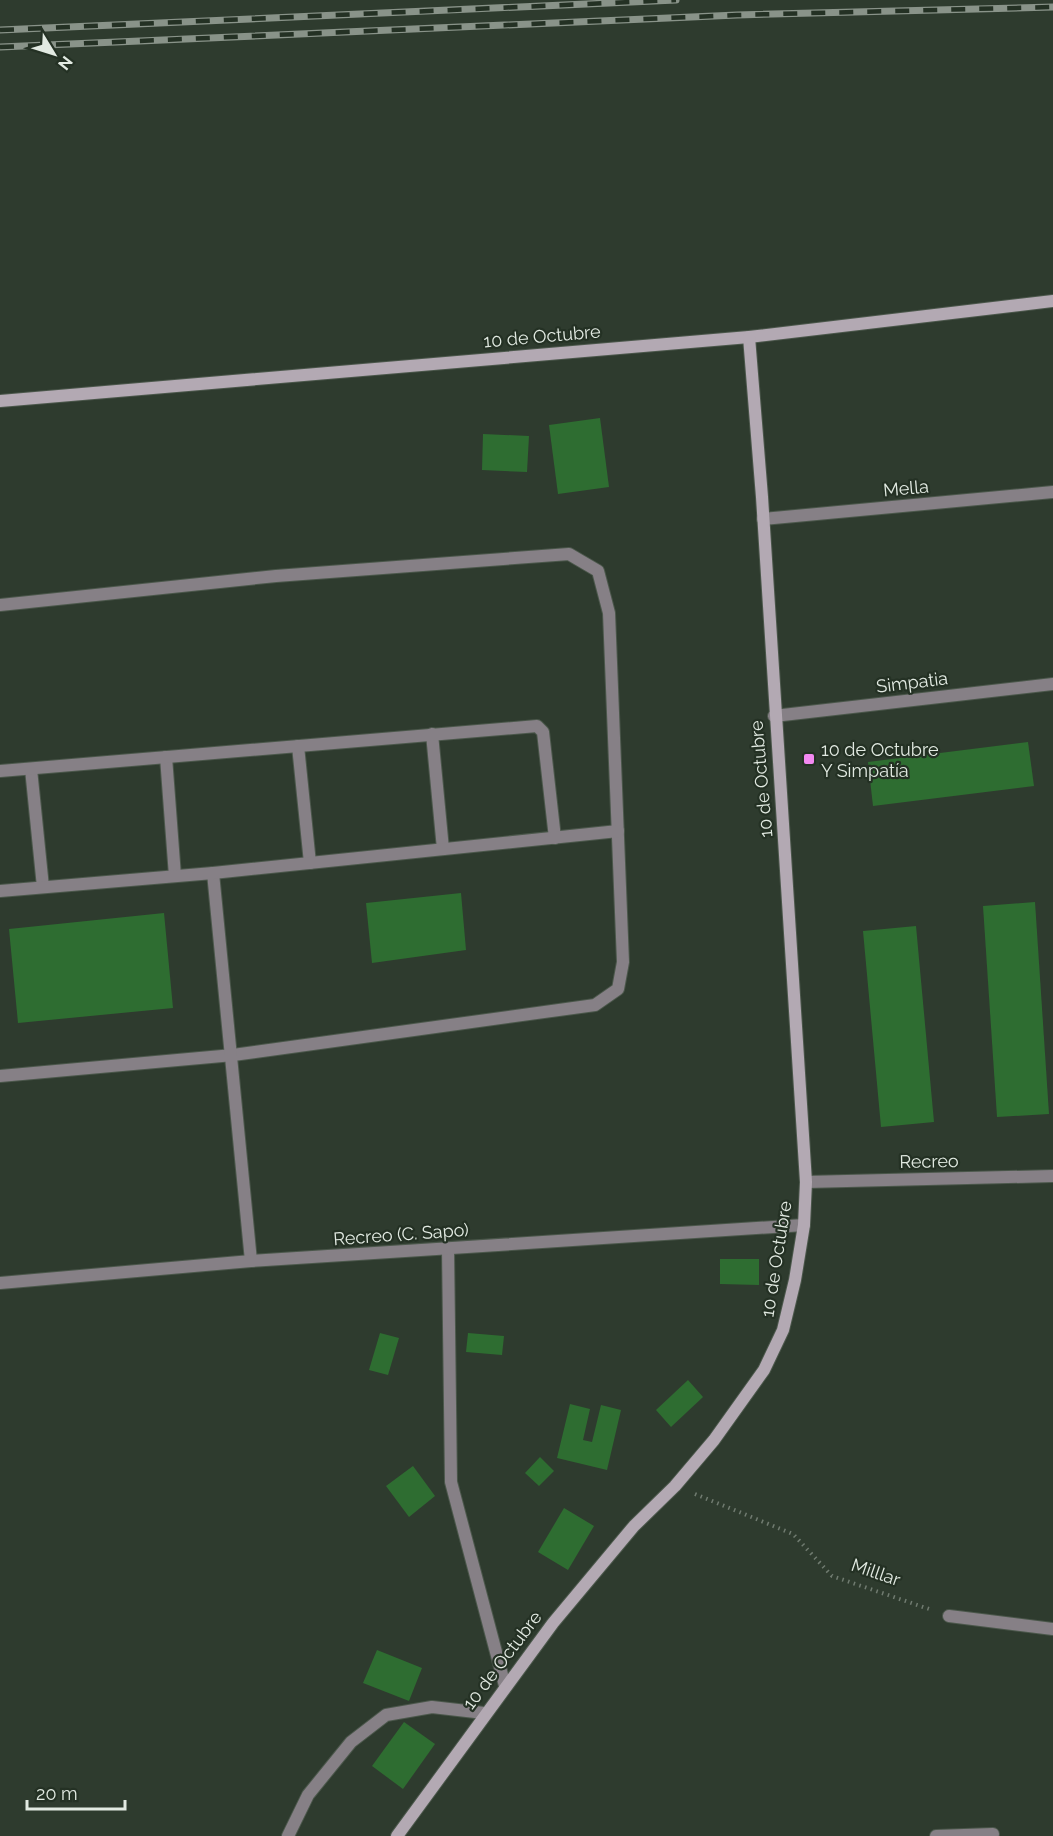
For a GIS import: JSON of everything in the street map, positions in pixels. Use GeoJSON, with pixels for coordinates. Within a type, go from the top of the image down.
{"type":"FeatureCollection","features":[{"type":"Feature","properties":{"kind":"main road"},"geometry":{"type":"LineString","coordinates":[[749,337],[1053,301]]}},
{"type":"Feature","properties":{"kind":"main road","name":"10 de Octubre"},"geometry":{"type":"LineString","coordinates":[[0,401],[749,337],[806,1182],[804,1225],[783,1330],[764,1370],[726,1425],[675,1486],[634,1526],[504,1686],[397,1836]]}},
{"type":"Feature","properties":{"kind":"street","name":"Mella"},"geometry":{"type":"LineString","coordinates":[[763,519],[1053,492]]}},
{"type":"Feature","properties":{"kind":"street"},"geometry":{"type":"LineString","coordinates":[[0,605],[276,576],[569,554],[598,571],[609,613],[623,962],[618,989],[595,1005],[233,1055],[0,1076]]}},
{"type":"Feature","properties":{"kind":"street","name":"Simpatia"},"geometry":{"type":"LineString","coordinates":[[774,716],[1053,684]]}},
{"type":"Feature","properties":{"kind":"street"},"geometry":{"type":"LineString","coordinates":[[0,771],[537,726],[543,732],[555,838]]}},
{"type":"Feature","properties":{"kind":"street"},"geometry":{"type":"LineString","coordinates":[[432,734],[443,849]]}},
{"type":"Feature","properties":{"kind":"street"},"geometry":{"type":"LineString","coordinates":[[298,746],[310,863]]}},
{"type":"Feature","properties":{"kind":"street"},"geometry":{"type":"LineString","coordinates":[[166,757],[175,876]]}},
{"type":"Feature","properties":{"kind":"street"},"geometry":{"type":"LineString","coordinates":[[31,769],[43,887]]}},
{"type":"Feature","properties":{"kind":"street"},"geometry":{"type":"LineString","coordinates":[[0,891],[213,873],[618,831]]}},
{"type":"Feature","properties":{"kind":"street"},"geometry":{"type":"LineString","coordinates":[[213,873],[233,1055],[251,1261]]}},
{"type":"Feature","properties":{"kind":"street","name":"Recreo"},"geometry":{"type":"LineString","coordinates":[[806,1182],[1053,1176]]}},
{"type":"Feature","properties":{"kind":"street","name":"Recreo (C. Sapo)"},"geometry":{"type":"LineString","coordinates":[[0,1283],[251,1261],[804,1225]]}},
{"type":"Feature","properties":{"kind":"street"},"geometry":{"type":"LineString","coordinates":[[448,1249],[451,1482],[504,1686]]}},
{"type":"Feature","properties":{"kind":"street"},"geometry":{"type":"LineString","coordinates":[[950,1616],[1053,1629]]}},
{"type":"Feature","properties":{"kind":"street"},"geometry":{"type":"LineString","coordinates":[[288,1836],[308,1795],[351,1742],[386,1715],[432,1707],[484,1713]]}},
{"type":"Feature","properties":{"kind":"street"},"geometry":{"type":"LineString","coordinates":[[936,1836],[993,1834]]}},
{"type":"Feature","properties":{"kind":"path","name":"Milllar"},"geometry":{"type":"LineString","coordinates":[[675,1486],[792,1534],[832,1576],[950,1616]]}},
{"type":"Feature","properties":{"kind":"building"},"geometry":{"type":"Polygon","coordinates":[[[600,418],[609,487],[558,494],[549,425],[600,418]]]}},
{"type":"Feature","properties":{"kind":"building"},"geometry":{"type":"Polygon","coordinates":[[[483,434],[529,436],[527,472],[482,470],[483,434]]]}},
{"type":"Feature","properties":{"kind":"building"},"geometry":{"type":"Polygon","coordinates":[[[1028,742],[1034,786],[873,806],[868,762],[1028,742]]]}},
{"type":"Feature","properties":{"kind":"building"},"geometry":{"type":"Polygon","coordinates":[[[461,893],[466,950],[372,963],[366,903],[461,893]]]}},
{"type":"Feature","properties":{"kind":"building"},"geometry":{"type":"Polygon","coordinates":[[[1035,902],[1049,1114],[997,1117],[983,906],[1035,902]]]}},
{"type":"Feature","properties":{"kind":"building"},"geometry":{"type":"Polygon","coordinates":[[[164,913],[173,1008],[18,1023],[9,929],[164,913]]]}},
{"type":"Feature","properties":{"kind":"building"},"geometry":{"type":"Polygon","coordinates":[[[916,926],[934,1122],[881,1127],[863,931],[916,926]]]}},
{"type":"Feature","properties":{"kind":"building"},"geometry":{"type":"Polygon","coordinates":[[[720,1259],[759,1259],[759,1285],[720,1284],[720,1259]]]}},
{"type":"Feature","properties":{"kind":"building"},"geometry":{"type":"Polygon","coordinates":[[[380,1333],[399,1338],[388,1375],[369,1370],[380,1333]]]}},
{"type":"Feature","properties":{"kind":"building"},"geometry":{"type":"Polygon","coordinates":[[[468,1333],[504,1336],[502,1355],[466,1352],[468,1333]]]}},
{"type":"Feature","properties":{"kind":"building"},"geometry":{"type":"Polygon","coordinates":[[[688,1380],[703,1397],[671,1427],[656,1410],[688,1380]]]}},
{"type":"Feature","properties":{"kind":"building"},"geometry":{"type":"Polygon","coordinates":[[[570,1404],[590,1409],[583,1440],[592,1442],[601,1405],[621,1410],[607,1470],[557,1458],[570,1404]]]}},
{"type":"Feature","properties":{"kind":"building"},"geometry":{"type":"Polygon","coordinates":[[[540,1457],[554,1471],[539,1486],[525,1473],[540,1457]]]}},
{"type":"Feature","properties":{"kind":"building"},"geometry":{"type":"Polygon","coordinates":[[[413,1466],[435,1496],[409,1517],[386,1486],[413,1466]]]}},
{"type":"Feature","properties":{"kind":"building"},"geometry":{"type":"Polygon","coordinates":[[[564,1508],[594,1526],[568,1570],[538,1552],[564,1508]]]}},
{"type":"Feature","properties":{"kind":"building"},"geometry":{"type":"Polygon","coordinates":[[[377,1650],[422,1668],[409,1701],[363,1683],[377,1650]]]}},
{"type":"Feature","properties":{"kind":"building"},"geometry":{"type":"Polygon","coordinates":[[[404,1722],[435,1744],[403,1789],[372,1766],[404,1722]]]}},
{"type":"Feature","properties":{"kind":"railway"},"geometry":{"type":"LineString","coordinates":[[0,30],[676,0]]}},
{"type":"Feature","properties":{"kind":"railway"},"geometry":{"type":"LineString","coordinates":[[0,47],[737,15],[1053,7]]}},
{"type":"Feature","properties":{"kind":"place","name":"10 de Octubre Y Simpatía"},"geometry":{"type":"Point","coordinates":[809,759]}}]}
